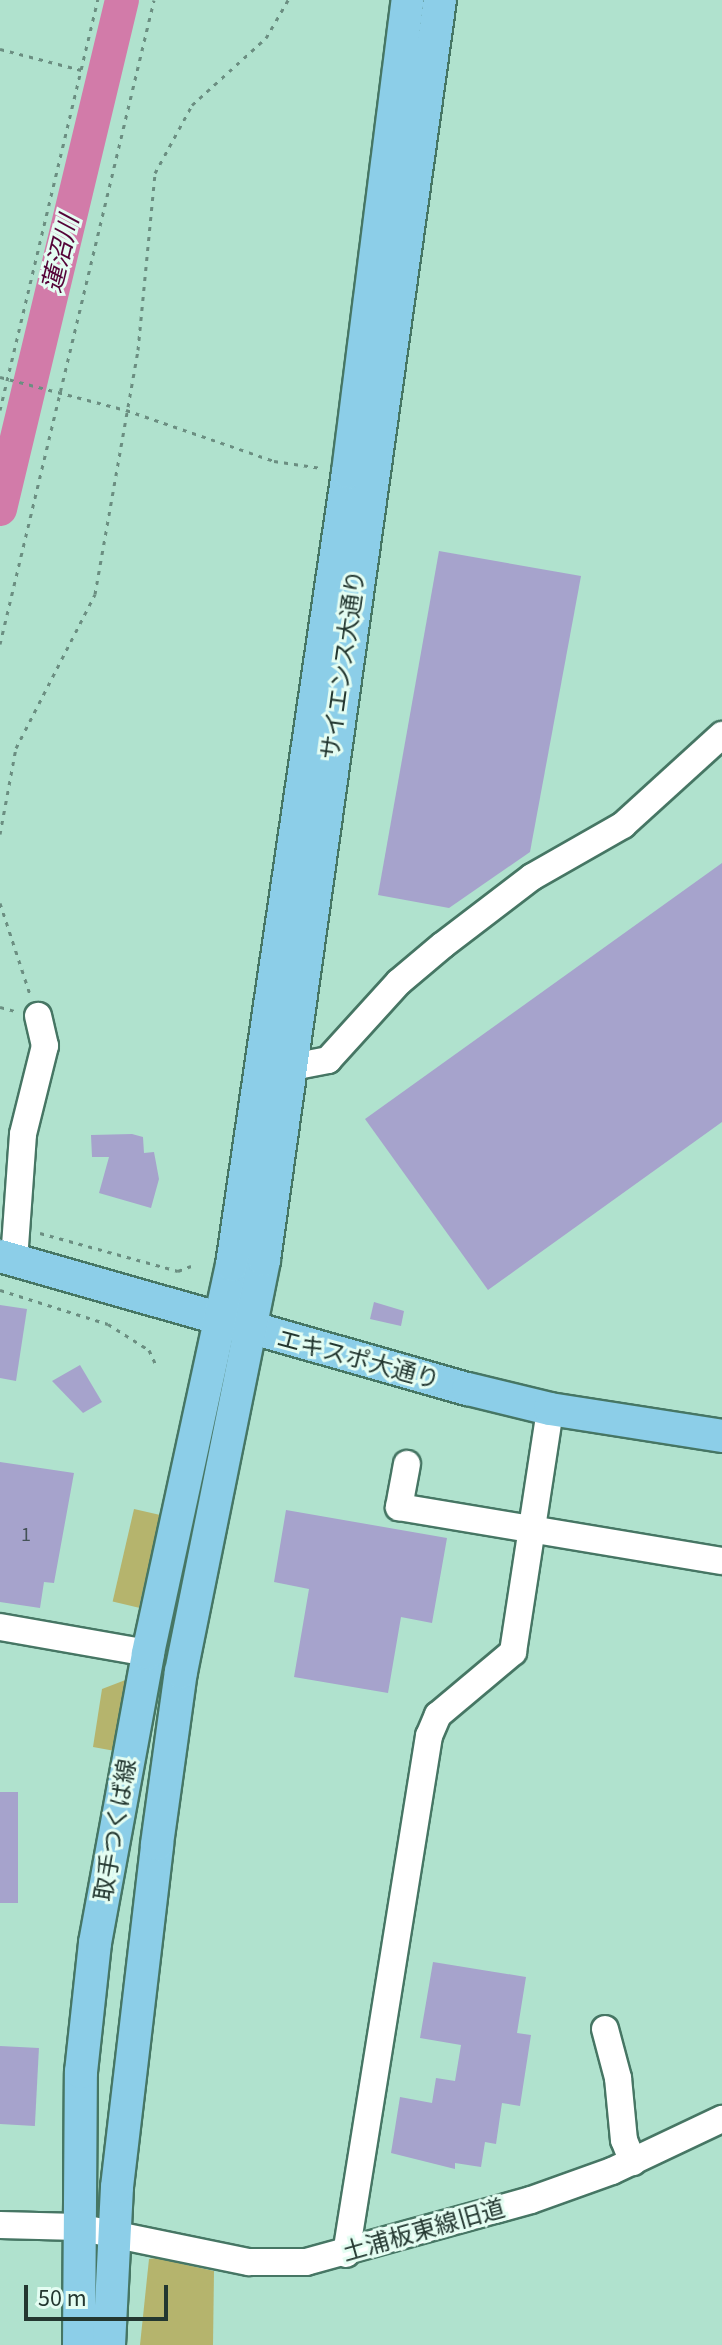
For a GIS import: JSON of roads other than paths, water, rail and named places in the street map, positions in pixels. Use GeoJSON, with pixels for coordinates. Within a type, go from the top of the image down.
{"type":"FeatureCollection","features":[{"type":"Feature","properties":{"kind":"main road","name":"サイエンス大通り"},"geometry":{"type":"LineString","coordinates":[[277,1064],[408,0]]}},
{"type":"Feature","properties":{"kind":"main road","name":"サイエンス大通り"},"geometry":{"type":"LineString","coordinates":[[237,1327],[440,0]]}},
{"type":"Feature","properties":{"kind":"main road","name":"エキスポ大通り"},"geometry":{"type":"LineString","coordinates":[[7,1258],[237,1327],[550,1409],[722,1436]]}},
{"type":"Feature","properties":{"kind":"main road","name":"取手つくば線"},"geometry":{"type":"LineString","coordinates":[[79,2345],[78,2227],[86,2014],[148,1653],[237,1327]]}},
{"type":"Feature","properties":{"kind":"main road","name":"取手つくば線"},"geometry":{"type":"LineString","coordinates":[[109,2345],[113,2233],[181,1672],[237,1327]]}},
{"type":"Feature","properties":{"kind":"street"},"geometry":{"type":"LineString","coordinates":[[277,1064],[328,1060],[399,982],[443,945],[532,877],[623,825],[722,735]]}},
{"type":"Feature","properties":{"kind":"street"},"geometry":{"type":"LineString","coordinates":[[7,1258],[16,1226],[23,1134],[45,1046],[38,1016]]}},
{"type":"Feature","properties":{"kind":"street"},"geometry":{"type":"LineString","coordinates":[[346,2254],[429,1736],[438,1715],[513,1652],[550,1409]]}},
{"type":"Feature","properties":{"kind":"street"},"geometry":{"type":"LineString","coordinates":[[407,1464],[399,1507],[532,1532],[722,1561]]}},
{"type":"Feature","properties":{"kind":"street"},"geometry":{"type":"LineString","coordinates":[[0,1627],[148,1653]]}},
{"type":"Feature","properties":{"kind":"street"},"geometry":{"type":"LineString","coordinates":[[605,2029],[618,2078],[624,2140],[633,2162]]}},
{"type":"Feature","properties":{"kind":"street","name":"土浦板東線旧道"},"geometry":{"type":"LineString","coordinates":[[78,2227],[280,2265],[346,2254],[531,2200],[633,2162],[722,2119]]}},
{"type":"Feature","properties":{"kind":"street"},"geometry":{"type":"LineString","coordinates":[[0,2225],[78,2227]]}},
{"type":"Feature","properties":{"kind":"waterway","name":"蓮沼川"},"geometry":{"type":"LineString","coordinates":[[0,509],[122,0]]}}]}
